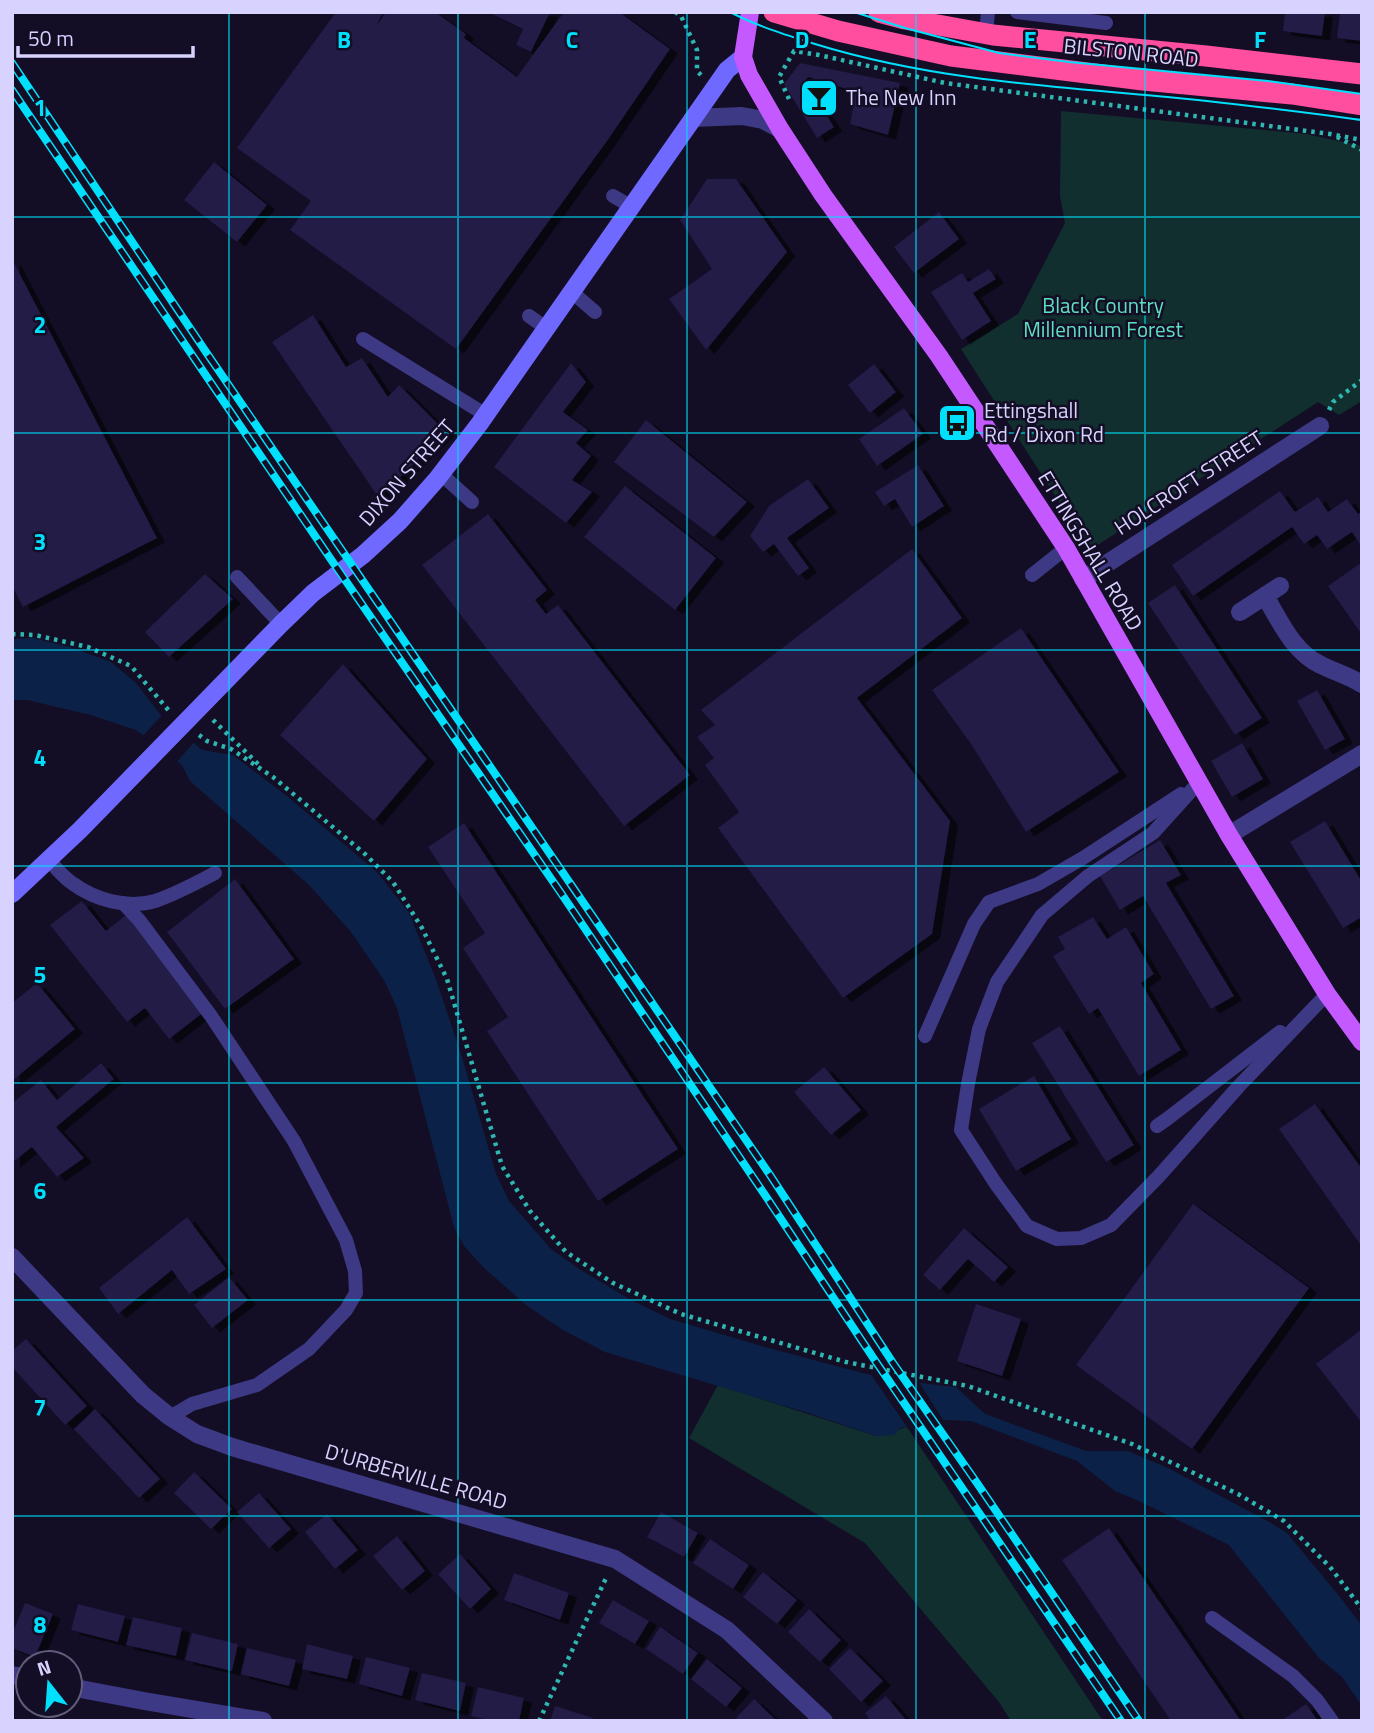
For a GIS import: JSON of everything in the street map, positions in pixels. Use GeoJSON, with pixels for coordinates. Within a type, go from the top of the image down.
{"type":"FeatureCollection","features":[{"type":"Feature","properties":{"kind":"highway","name":"BILSTON ROAD"},"geometry":{"type":"LineString","coordinates":[[774,12],[838,31],[951,55],[1143,80],[1292,94],[1362,105]]}},
{"type":"Feature","properties":{"kind":"highway","name":"BILSTON ROAD"},"geometry":{"type":"LineString","coordinates":[[879,12],[905,19],[987,23],[1103,46],[1362,74]]}},
{"type":"Feature","properties":{"kind":"main road"},"geometry":{"type":"LineString","coordinates":[[743,57],[750,12]]}},
{"type":"Feature","properties":{"kind":"main road","name":"ETTINGSHALL ROAD"},"geometry":{"type":"LineString","coordinates":[[743,57],[748,75],[822,195],[939,356],[1066,548],[1229,835],[1327,994],[1362,1042]]}},
{"type":"Feature","properties":{"kind":"street","name":"DIXON STREET"},"geometry":{"type":"LineString","coordinates":[[12,894],[188,722],[313,593],[363,555],[400,521],[441,474],[486,415],[727,70],[743,57]]}},
{"type":"Feature","properties":{"kind":"street"},"geometry":{"type":"LineString","coordinates":[[693,118],[742,116],[763,120],[780,130]]}},
{"type":"Feature","properties":{"kind":"street","name":"HOLCROFT STREET"},"geometry":{"type":"LineString","coordinates":[[1083,579],[1320,426]]}},
{"type":"Feature","properties":{"kind":"street"},"geometry":{"type":"LineString","coordinates":[[1240,612],[1280,586]]}},
{"type":"Feature","properties":{"kind":"street"},"geometry":{"type":"LineString","coordinates":[[1265,596],[1292,642],[1304,654],[1319,665],[1345,674],[1362,684]]}},
{"type":"Feature","properties":{"kind":"street"},"geometry":{"type":"LineString","coordinates":[[1229,835],[1362,754]]}},
{"type":"Feature","properties":{"kind":"street","name":"D'URBERVILLE ROAD"},"geometry":{"type":"LineString","coordinates":[[12,1257],[143,1395],[197,1434],[232,1447],[615,1559],[727,1630],[824,1721]]}},
{"type":"Feature","properties":{"kind":"street"},"geometry":{"type":"LineString","coordinates":[[84,1690],[263,1721]]}},
{"type":"Feature","properties":{"kind":"lane"},"geometry":{"type":"LineString","coordinates":[[1017,12],[1106,17],[1103,46]]}},
{"type":"Feature","properties":{"kind":"lane"},"geometry":{"type":"LineString","coordinates":[[613,196],[632,207]]}},
{"type":"Feature","properties":{"kind":"lane"},"geometry":{"type":"LineString","coordinates":[[572,292],[595,312]]}},
{"type":"Feature","properties":{"kind":"lane"},"geometry":{"type":"LineString","coordinates":[[529,316],[546,328]]}},
{"type":"Feature","properties":{"kind":"lane"},"geometry":{"type":"LineString","coordinates":[[363,339],[486,415]]}},
{"type":"Feature","properties":{"kind":"lane"},"geometry":{"type":"LineString","coordinates":[[441,474],[472,502]]}},
{"type":"Feature","properties":{"kind":"lane"},"geometry":{"type":"LineString","coordinates":[[1032,575],[1066,548]]}},
{"type":"Feature","properties":{"kind":"lane"},"geometry":{"type":"LineString","coordinates":[[237,577],[281,624]]}},
{"type":"Feature","properties":{"kind":"lane"},"geometry":{"type":"LineString","coordinates":[[1199,782],[1153,833],[1088,876],[1042,915],[997,982],[979,1029],[961,1130],[1027,1226],[1056,1239],[1082,1238],[1111,1225],[1160,1177],[1239,1086],[1327,994]]}},
{"type":"Feature","properties":{"kind":"lane"},"geometry":{"type":"LineString","coordinates":[[925,1036],[974,924],[989,902],[1038,884],[1083,858],[1199,782]]}},
{"type":"Feature","properties":{"kind":"lane"},"geometry":{"type":"LineString","coordinates":[[49,860],[74,885],[105,899],[122,903],[141,904],[155,901],[215,873]]}},
{"type":"Feature","properties":{"kind":"lane"},"geometry":{"type":"LineString","coordinates":[[122,903],[139,920],[211,1016],[294,1141],[346,1240],[355,1271],[356,1293],[351,1302],[309,1349],[257,1385],[192,1404],[170,1417]]}},
{"type":"Feature","properties":{"kind":"lane"},"geometry":{"type":"LineString","coordinates":[[1157,1126],[1327,994]]}},
{"type":"Feature","properties":{"kind":"lane"},"geometry":{"type":"LineString","coordinates":[[1212,1618],[1293,1676],[1317,1700],[1332,1721]]}},
{"type":"Feature","properties":{"kind":"path"},"geometry":{"type":"LineString","coordinates":[[792,106],[779,77],[794,51],[945,83],[1362,139]]}},
{"type":"Feature","properties":{"kind":"path"},"geometry":{"type":"LineString","coordinates":[[1330,134],[1362,150]]}},
{"type":"Feature","properties":{"kind":"path"},"geometry":{"type":"LineString","coordinates":[[1320,426],[1333,402],[1362,380]]}},
{"type":"Feature","properties":{"kind":"path"},"geometry":{"type":"LineString","coordinates":[[12,634],[35,635],[88,647],[131,666],[167,710],[188,722],[207,741],[231,749],[266,772]]}},
{"type":"Feature","properties":{"kind":"path"},"geometry":{"type":"LineString","coordinates":[[188,722],[212,719],[266,772],[365,854],[393,883],[422,928],[447,979],[502,1166],[530,1211],[566,1252],[613,1283],[681,1314],[846,1362],[968,1386],[1132,1444],[1238,1494],[1284,1521],[1330,1567],[1362,1609]]}},
{"type":"Feature","properties":{"kind":"path"},"geometry":{"type":"LineString","coordinates":[[540,1721],[615,1559]]}},
{"type":"Feature","properties":{"kind":"green space","name":"Black Country Millennium Forest"},"geometry":{"type":"Polygon","coordinates":[[[1061,111],[1306,134],[1362,146],[1362,401],[1339,415],[1318,402],[1090,550],[961,349],[1018,314],[1065,223],[1060,196],[1061,111]]]}},
{"type":"Feature","properties":{"kind":"green space"},"geometry":{"type":"Polygon","coordinates":[[[718,1385],[876,1436],[907,1427],[1103,1721],[1011,1721],[999,1702],[865,1543],[689,1438],[718,1385]]]}},
{"type":"Feature","properties":{"kind":"water"},"geometry":{"type":"Polygon","coordinates":[[[33,638],[70,647],[111,662],[136,683],[160,714],[202,750],[233,755],[377,872],[409,913],[437,982],[496,1174],[509,1201],[551,1249],[631,1300],[670,1319],[866,1374],[956,1387],[985,1414],[1086,1451],[1128,1451],[1170,1469],[1271,1523],[1287,1533],[1362,1626],[1362,1706],[1342,1677],[1319,1658],[1229,1545],[1115,1491],[1077,1461],[971,1421],[945,1420],[900,1428],[894,1435],[876,1436],[605,1352],[563,1330],[526,1305],[483,1267],[464,1246],[454,1227],[397,1008],[384,980],[351,932],[309,885],[190,781],[182,765],[136,730],[91,715],[27,700],[12,700],[12,639],[33,638]]]}},
{"type":"Feature","properties":{"kind":"pier"},"geometry":{"type":"Polygon","coordinates":[[[164,713],[196,740],[175,764],[140,739],[164,713]]]}},
{"type":"Feature","properties":{"kind":"pier"},"geometry":{"type":"Polygon","coordinates":[[[868,1370],[917,1379],[945,1423],[909,1430],[868,1370]]]}},
{"type":"Feature","properties":{"kind":"building"},"geometry":{"type":"Polygon","coordinates":[[[336,12],[383,12],[376,26],[386,12],[435,12],[466,34],[464,38],[517,77],[564,12],[619,12],[670,49],[607,141],[456,349],[290,230],[311,201],[237,148],[336,12]]]}},
{"type":"Feature","properties":{"kind":"building"},"geometry":{"type":"Polygon","coordinates":[[[488,12],[550,12],[531,52],[516,45],[523,29],[488,12]]]}},
{"type":"Feature","properties":{"kind":"building"},"geometry":{"type":"Polygon","coordinates":[[[1285,12],[1325,12],[1322,36],[1283,31],[1285,12]]]}},
{"type":"Feature","properties":{"kind":"building"},"geometry":{"type":"Polygon","coordinates":[[[1340,12],[1362,12],[1362,41],[1337,38],[1340,12]]]}},
{"type":"Feature","properties":{"kind":"building"},"geometry":{"type":"Polygon","coordinates":[[[800,63],[900,83],[888,135],[850,124],[856,92],[808,77],[805,81],[834,127],[817,138],[784,84],[800,63]]]}},
{"type":"Feature","properties":{"kind":"building"},"geometry":{"type":"Polygon","coordinates":[[[214,162],[267,205],[237,242],[184,200],[214,162]]]}},
{"type":"Feature","properties":{"kind":"building"},"geometry":{"type":"Polygon","coordinates":[[[707,179],[736,179],[787,252],[706,350],[669,299],[712,269],[680,220],[707,179]]]}},
{"type":"Feature","properties":{"kind":"building"},"geometry":{"type":"Polygon","coordinates":[[[939,212],[959,239],[914,273],[894,247],[939,212]]]}},
{"type":"Feature","properties":{"kind":"building"},"geometry":{"type":"Polygon","coordinates":[[[12,259],[157,538],[23,607],[12,586],[12,259]]]}},
{"type":"Feature","properties":{"kind":"building"},"geometry":{"type":"Polygon","coordinates":[[[989,269],[996,279],[973,293],[991,321],[962,340],[931,292],[962,273],[968,282],[989,269]]]}},
{"type":"Feature","properties":{"kind":"building"},"geometry":{"type":"Polygon","coordinates":[[[313,315],[346,367],[362,358],[388,397],[399,385],[446,432],[379,498],[272,342],[313,315]]]}},
{"type":"Feature","properties":{"kind":"building"},"geometry":{"type":"Polygon","coordinates":[[[571,363],[586,382],[563,412],[588,430],[576,443],[591,456],[572,480],[592,492],[566,523],[494,467],[571,363]]]}},
{"type":"Feature","properties":{"kind":"building"},"geometry":{"type":"Polygon","coordinates":[[[874,364],[896,392],[870,413],[848,385],[874,364]]]}},
{"type":"Feature","properties":{"kind":"building"},"geometry":{"type":"Polygon","coordinates":[[[904,408],[923,434],[877,466],[859,439],[904,408]]]}},
{"type":"Feature","properties":{"kind":"building"},"geometry":{"type":"Polygon","coordinates":[[[646,420],[747,502],[714,537],[614,462],[646,420]]]}},
{"type":"Feature","properties":{"kind":"building"},"geometry":{"type":"Polygon","coordinates":[[[918,465],[944,506],[912,527],[895,499],[884,506],[875,492],[918,465]]]}},
{"type":"Feature","properties":{"kind":"building"},"geometry":{"type":"Polygon","coordinates":[[[808,479],[829,508],[787,538],[809,568],[798,576],[774,544],[763,552],[750,536],[769,506],[808,479]]]}},
{"type":"Feature","properties":{"kind":"building"},"geometry":{"type":"Polygon","coordinates":[[[625,486],[716,558],[675,610],[584,537],[625,486]]]}},
{"type":"Feature","properties":{"kind":"building"},"geometry":{"type":"Polygon","coordinates":[[[1280,491],[1295,512],[1318,497],[1328,512],[1347,499],[1358,514],[1362,511],[1362,547],[1352,532],[1327,549],[1317,535],[1304,544],[1292,527],[1193,596],[1172,565],[1280,491]]]}},
{"type":"Feature","properties":{"kind":"building"},"geometry":{"type":"Polygon","coordinates":[[[488,514],[547,590],[535,600],[546,614],[558,605],[690,775],[624,826],[422,565],[488,514]]]}},
{"type":"Feature","properties":{"kind":"building"},"geometry":{"type":"Polygon","coordinates":[[[912,549],[962,618],[857,698],[950,821],[932,934],[843,998],[718,828],[739,812],[705,765],[714,758],[697,737],[715,725],[701,710],[912,549]]]}},
{"type":"Feature","properties":{"kind":"building"},"geometry":{"type":"Polygon","coordinates":[[[1362,562],[1362,635],[1328,586],[1362,562]]]}},
{"type":"Feature","properties":{"kind":"building"},"geometry":{"type":"Polygon","coordinates":[[[205,574],[233,599],[169,657],[145,632],[205,574]]]}},
{"type":"Feature","properties":{"kind":"building"},"geometry":{"type":"Polygon","coordinates":[[[1175,585],[1262,718],[1235,735],[1148,603],[1175,585]]]}},
{"type":"Feature","properties":{"kind":"building"},"geometry":{"type":"Polygon","coordinates":[[[1021,628],[1119,772],[1026,832],[971,744],[932,690],[1021,628]]]}},
{"type":"Feature","properties":{"kind":"building"},"geometry":{"type":"Polygon","coordinates":[[[343,664],[427,759],[374,821],[280,735],[343,664]]]}},
{"type":"Feature","properties":{"kind":"building"},"geometry":{"type":"Polygon","coordinates":[[[1317,690],[1345,739],[1325,750],[1297,701],[1317,690]]]}},
{"type":"Feature","properties":{"kind":"building"},"geometry":{"type":"Polygon","coordinates":[[[1242,743],[1263,779],[1232,797],[1211,761],[1242,743]]]}},
{"type":"Feature","properties":{"kind":"building"},"geometry":{"type":"Polygon","coordinates":[[[1325,821],[1362,882],[1362,917],[1343,928],[1290,842],[1325,821]]]}},
{"type":"Feature","properties":{"kind":"building"},"geometry":{"type":"Polygon","coordinates":[[[464,823],[678,1149],[598,1201],[487,1031],[508,1017],[463,948],[485,933],[428,847],[464,823]]]}},
{"type":"Feature","properties":{"kind":"building"},"geometry":{"type":"Polygon","coordinates":[[[1160,840],[1181,875],[1166,883],[1234,996],[1211,1009],[1143,896],[1120,910],[1100,876],[1160,840]]]}},
{"type":"Feature","properties":{"kind":"building"},"geometry":{"type":"Polygon","coordinates":[[[235,879],[294,959],[225,1009],[167,932],[235,879]]]}},
{"type":"Feature","properties":{"kind":"building"},"geometry":{"type":"Polygon","coordinates":[[[82,901],[106,931],[127,914],[204,1012],[169,1039],[145,1008],[127,1022],[50,925],[82,901]]]}},
{"type":"Feature","properties":{"kind":"building"},"geometry":{"type":"Polygon","coordinates":[[[1093,917],[1107,939],[1126,927],[1154,974],[1141,983],[1181,1050],[1139,1076],[1098,1008],[1089,1014],[1053,956],[1065,949],[1058,937],[1093,917]]]}},
{"type":"Feature","properties":{"kind":"building"},"geometry":{"type":"Polygon","coordinates":[[[37,983],[75,1029],[12,1081],[12,1003],[37,983]]]}},
{"type":"Feature","properties":{"kind":"building"},"geometry":{"type":"Polygon","coordinates":[[[1060,1026],[1134,1145],[1106,1162],[1032,1043],[1060,1026]]]}},
{"type":"Feature","properties":{"kind":"building"},"geometry":{"type":"Polygon","coordinates":[[[101,1063],[114,1079],[56,1127],[84,1158],[57,1177],[32,1147],[12,1163],[12,1103],[41,1080],[57,1100],[101,1063]]]}},
{"type":"Feature","properties":{"kind":"building"},"geometry":{"type":"Polygon","coordinates":[[[824,1067],[861,1110],[831,1135],[794,1092],[824,1067]]]}},
{"type":"Feature","properties":{"kind":"building"},"geometry":{"type":"Polygon","coordinates":[[[1034,1076],[1071,1139],[1016,1171],[979,1109],[1034,1076]]]}},
{"type":"Feature","properties":{"kind":"building"},"geometry":{"type":"Polygon","coordinates":[[[1315,1104],[1362,1169],[1360,1244],[1279,1129],[1315,1104]]]}},
{"type":"Feature","properties":{"kind":"building"},"geometry":{"type":"Polygon","coordinates":[[[1193,1204],[1309,1288],[1192,1449],[1076,1365],[1193,1204]]]}},
{"type":"Feature","properties":{"kind":"building"},"geometry":{"type":"Polygon","coordinates":[[[187,1217],[226,1269],[189,1294],[172,1270],[118,1314],[99,1288],[187,1217]]]}},
{"type":"Feature","properties":{"kind":"building"},"geometry":{"type":"Polygon","coordinates":[[[964,1228],[1008,1267],[994,1282],[968,1259],[940,1290],[923,1275],[964,1228]]]}},
{"type":"Feature","properties":{"kind":"building"},"geometry":{"type":"Polygon","coordinates":[[[229,1277],[248,1300],[212,1328],[194,1305],[229,1277]]]}},
{"type":"Feature","properties":{"kind":"building"},"geometry":{"type":"Polygon","coordinates":[[[976,1304],[1021,1319],[1002,1376],[957,1361],[976,1304]]]}},
{"type":"Feature","properties":{"kind":"building"},"geometry":{"type":"Polygon","coordinates":[[[1362,1329],[1362,1423],[1316,1364],[1362,1329]]]}},
{"type":"Feature","properties":{"kind":"building"},"geometry":{"type":"Polygon","coordinates":[[[26,1339],[87,1406],[65,1425],[12,1367],[12,1351],[26,1339]]]}},
{"type":"Feature","properties":{"kind":"building"},"geometry":{"type":"Polygon","coordinates":[[[95,1409],[160,1479],[139,1498],[74,1429],[95,1409]]]}},
{"type":"Feature","properties":{"kind":"building"},"geometry":{"type":"Polygon","coordinates":[[[194,1472],[232,1509],[211,1529],[174,1493],[194,1472]]]}},
{"type":"Feature","properties":{"kind":"building"},"geometry":{"type":"Polygon","coordinates":[[[259,1493],[291,1529],[269,1548],[237,1512],[259,1493]]]}},
{"type":"Feature","properties":{"kind":"building"},"geometry":{"type":"Polygon","coordinates":[[[661,1512],[698,1533],[684,1557],[647,1537],[661,1512]]]}},
{"type":"Feature","properties":{"kind":"building"},"geometry":{"type":"Polygon","coordinates":[[[327,1514],[358,1550],[335,1569],[305,1532],[327,1514]]]}},
{"type":"Feature","properties":{"kind":"building"},"geometry":{"type":"Polygon","coordinates":[[[1109,1528],[1241,1721],[1171,1721],[1062,1560],[1109,1528]]]}},
{"type":"Feature","properties":{"kind":"building"},"geometry":{"type":"Polygon","coordinates":[[[397,1536],[425,1571],[402,1590],[373,1556],[397,1536]]]}},
{"type":"Feature","properties":{"kind":"building"},"geometry":{"type":"Polygon","coordinates":[[[710,1539],[749,1565],[733,1589],[693,1563],[710,1539]]]}},
{"type":"Feature","properties":{"kind":"building"},"geometry":{"type":"Polygon","coordinates":[[[460,1554],[491,1589],[470,1609],[438,1574],[460,1554]]]}},
{"type":"Feature","properties":{"kind":"building"},"geometry":{"type":"Polygon","coordinates":[[[763,1572],[797,1600],[777,1624],[743,1597],[763,1572]]]}},
{"type":"Feature","properties":{"kind":"building"},"geometry":{"type":"Polygon","coordinates":[[[514,1573],[569,1593],[560,1620],[504,1600],[514,1573]]]}},
{"type":"Feature","properties":{"kind":"building"},"geometry":{"type":"Polygon","coordinates":[[[613,1600],[649,1621],[635,1644],[599,1623],[613,1600]]]}},
{"type":"Feature","properties":{"kind":"building"},"geometry":{"type":"Polygon","coordinates":[[[25,1603],[53,1614],[38,1649],[12,1648],[12,1634],[25,1603]]]}},
{"type":"Feature","properties":{"kind":"building"},"geometry":{"type":"Polygon","coordinates":[[[78,1604],[125,1616],[118,1642],[71,1630],[78,1604]]]}},
{"type":"Feature","properties":{"kind":"building"},"geometry":{"type":"Polygon","coordinates":[[[809,1609],[841,1640],[820,1662],[788,1632],[809,1609]]]}},
{"type":"Feature","properties":{"kind":"building"},"geometry":{"type":"Polygon","coordinates":[[[133,1617],[182,1628],[176,1656],[126,1645],[133,1617]]]}},
{"type":"Feature","properties":{"kind":"building"},"geometry":{"type":"Polygon","coordinates":[[[660,1627],[698,1653],[683,1674],[646,1649],[660,1627]]]}},
{"type":"Feature","properties":{"kind":"building"},"geometry":{"type":"Polygon","coordinates":[[[192,1633],[238,1644],[232,1671],[185,1660],[192,1633]]]}},
{"type":"Feature","properties":{"kind":"building"},"geometry":{"type":"Polygon","coordinates":[[[307,1644],[353,1656],[347,1679],[302,1669],[307,1644]]]}},
{"type":"Feature","properties":{"kind":"building"},"geometry":{"type":"Polygon","coordinates":[[[247,1648],[296,1660],[289,1686],[241,1674],[247,1648]]]}},
{"type":"Feature","properties":{"kind":"building"},"geometry":{"type":"Polygon","coordinates":[[[850,1648],[883,1681],[861,1702],[829,1669],[850,1648]]]}},
{"type":"Feature","properties":{"kind":"building"},"geometry":{"type":"Polygon","coordinates":[[[366,1657],[410,1668],[402,1696],[359,1684],[366,1657]]]}},
{"type":"Feature","properties":{"kind":"building"},"geometry":{"type":"Polygon","coordinates":[[[707,1659],[742,1688],[726,1707],[691,1679],[707,1659]]]}},
{"type":"Feature","properties":{"kind":"building"},"geometry":{"type":"Polygon","coordinates":[[[422,1673],[466,1683],[460,1711],[415,1700],[422,1673]]]}},
{"type":"Feature","properties":{"kind":"building"},"geometry":{"type":"Polygon","coordinates":[[[478,1687],[524,1698],[519,1721],[492,1721],[471,1716],[478,1687]]]}},
{"type":"Feature","properties":{"kind":"building"},"geometry":{"type":"Polygon","coordinates":[[[886,1696],[907,1721],[871,1721],[865,1713],[886,1696]]]}},
{"type":"Feature","properties":{"kind":"building"},"geometry":{"type":"Polygon","coordinates":[[[754,1699],[777,1721],[739,1721],[736,1718],[754,1699]]]}},
{"type":"Feature","properties":{"kind":"building"},"geometry":{"type":"Polygon","coordinates":[[[1306,1704],[1318,1721],[1281,1721],[1306,1704]]]}},
{"type":"Feature","properties":{"kind":"building"},"geometry":{"type":"Polygon","coordinates":[[[555,1706],[593,1718],[592,1721],[550,1721],[555,1706]]]}},
{"type":"Feature","properties":{"kind":"tram line"},"geometry":{"type":"LineString","coordinates":[[730,12],[761,26],[815,44],[857,56],[941,73],[1362,120]]}},
{"type":"Feature","properties":{"kind":"tram line"},"geometry":{"type":"LineString","coordinates":[[854,12],[999,53],[1268,81],[1362,94]]}},
{"type":"Feature","properties":{"kind":"railway"},"geometry":{"type":"LineString","coordinates":[[12,63],[206,352],[770,1175],[893,1363],[1139,1721]]}},
{"type":"Feature","properties":{"kind":"railway"},"geometry":{"type":"LineString","coordinates":[[12,90],[563,896],[1121,1721]]}},
{"type":"Feature","properties":{"kind":"place","name":"The New Inn"},"geometry":{"type":"Point","coordinates":[819,98]}},
{"type":"Feature","properties":{"kind":"place","name":"Ettingshall Rd / Dixon Rd"},"geometry":{"type":"Point","coordinates":[957,423]}}]}
